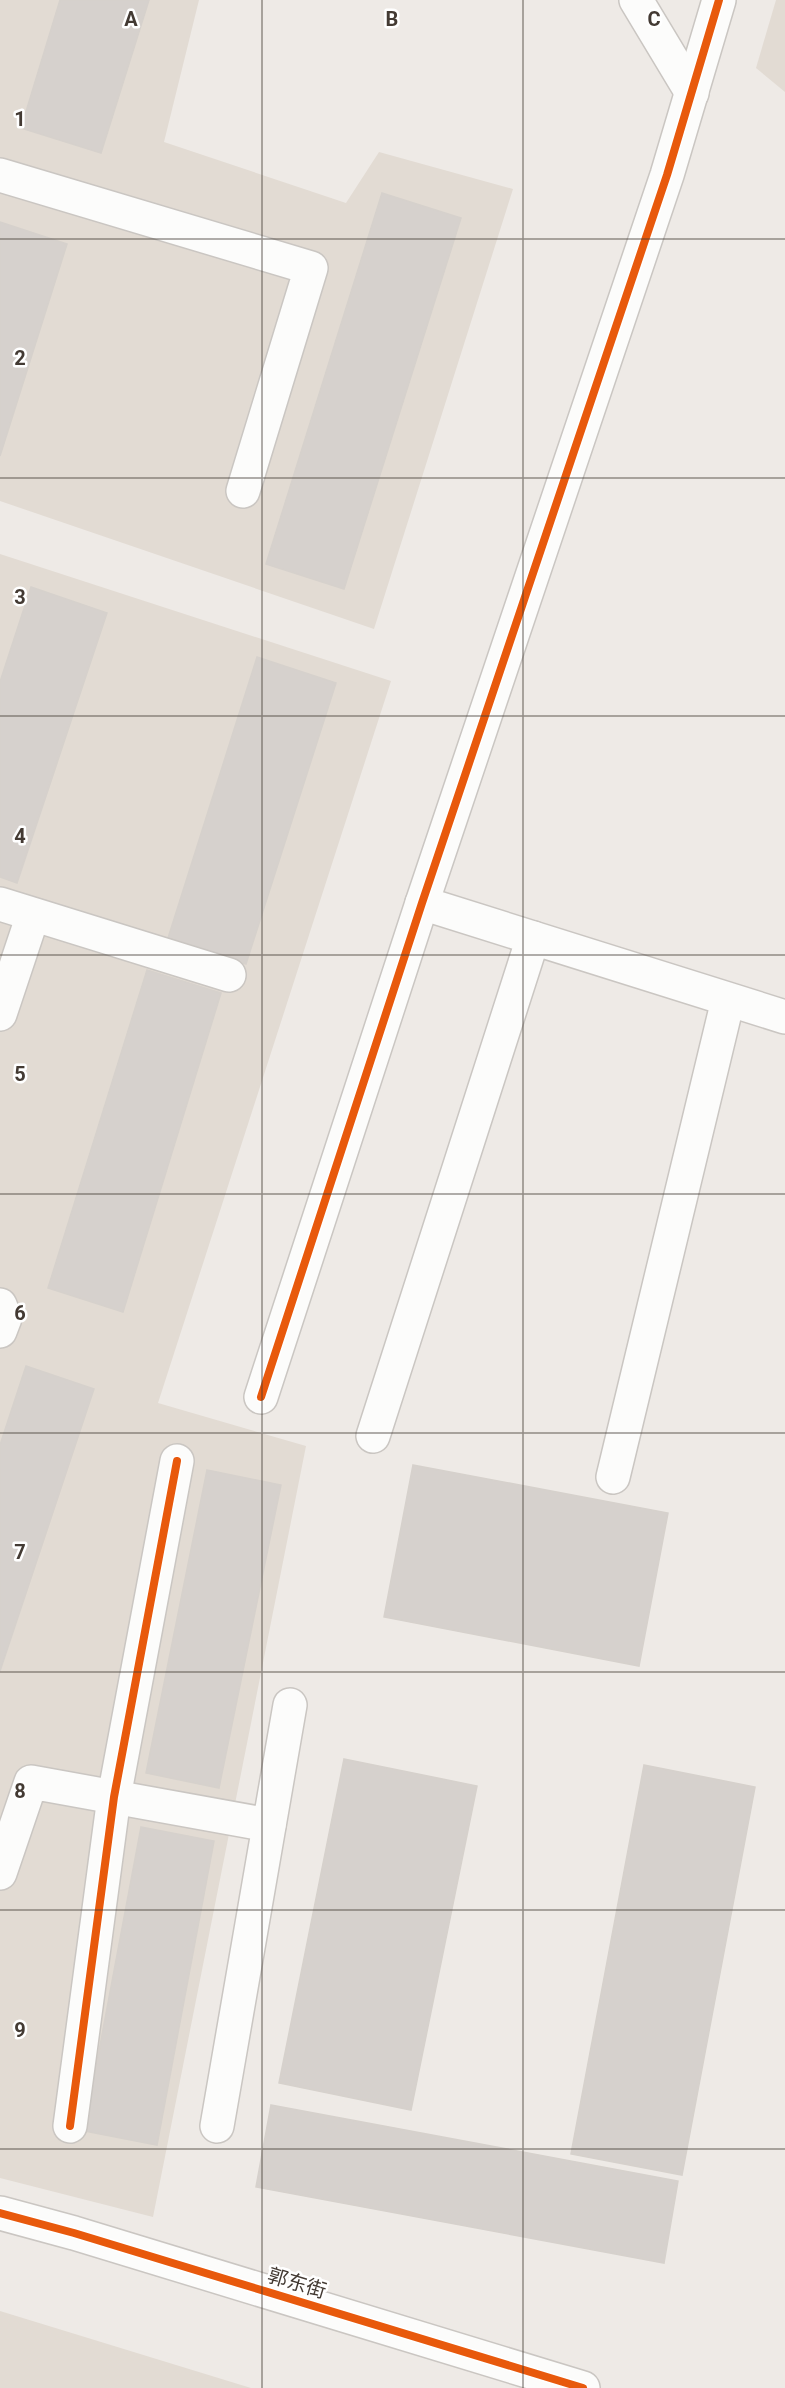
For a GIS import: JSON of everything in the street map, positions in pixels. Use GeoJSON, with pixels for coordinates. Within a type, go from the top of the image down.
{"type":"FeatureCollection","features":[{"type":"Feature","properties":{"kind":"street"},"geometry":{"type":"LineString","coordinates":[[636,0],[693,93]]}},
{"type":"Feature","properties":{"kind":"street"},"geometry":{"type":"LineString","coordinates":[[261,1397],[422,903],[693,93],[719,0]]}},
{"type":"Feature","properties":{"kind":"street"},"geometry":{"type":"LineString","coordinates":[[0,175],[311,268],[243,491]]}},
{"type":"Feature","properties":{"kind":"street"},"geometry":{"type":"LineString","coordinates":[[422,903],[785,1017]]}},
{"type":"Feature","properties":{"kind":"street"},"geometry":{"type":"LineString","coordinates":[[0,904],[229,975]]}},
{"type":"Feature","properties":{"kind":"street"},"geometry":{"type":"LineString","coordinates":[[0,1014],[33,915]]}},
{"type":"Feature","properties":{"kind":"street"},"geometry":{"type":"LineString","coordinates":[[373,1436],[532,938]]}},
{"type":"Feature","properties":{"kind":"street"},"geometry":{"type":"LineString","coordinates":[[613,1477],[728,1000]]}},
{"type":"Feature","properties":{"kind":"street"},"geometry":{"type":"LineString","coordinates":[[0,1305],[5,1318],[0,1331]]}},
{"type":"Feature","properties":{"kind":"street"},"geometry":{"type":"LineString","coordinates":[[70,2126],[114,1797],[177,1461]]}},
{"type":"Feature","properties":{"kind":"street"},"geometry":{"type":"LineString","coordinates":[[217,2127],[290,1705]]}},
{"type":"Feature","properties":{"kind":"street"},"geometry":{"type":"LineString","coordinates":[[0,1874],[31,1782],[269,1825]]}},
{"type":"Feature","properties":{"kind":"street","name":"郭东街"},"geometry":{"type":"LineString","coordinates":[[0,2213],[74,2233],[583,2388]]}},
{"type":"Feature","properties":{"kind":"shaded area"},"geometry":{"type":"Polygon","coordinates":[[[0,0],[199,0],[164,142],[346,203],[379,152],[513,189],[374,629],[0,501],[0,0]]]}},
{"type":"Feature","properties":{"kind":"shaded area"},"geometry":{"type":"Polygon","coordinates":[[[776,0],[785,0],[785,92],[756,68],[776,0]]]}},
{"type":"Feature","properties":{"kind":"shaded area"},"geometry":{"type":"Polygon","coordinates":[[[0,554],[391,681],[158,1403],[306,1446],[153,2217],[0,2178],[0,554]]]}},
{"type":"Feature","properties":{"kind":"shaded area"},"geometry":{"type":"Polygon","coordinates":[[[0,2311],[251,2388],[0,2388],[0,2311]]]}},
{"type":"Feature","properties":{"kind":"building"},"geometry":{"type":"Polygon","coordinates":[[[60,0],[149,0],[101,153],[21,128],[60,0]]]}},
{"type":"Feature","properties":{"kind":"building"},"geometry":{"type":"Polygon","coordinates":[[[382,193],[461,218],[344,589],[266,564],[382,193]]]}},
{"type":"Feature","properties":{"kind":"building"},"geometry":{"type":"Polygon","coordinates":[[[0,222],[67,244],[0,456],[0,222]]]}},
{"type":"Feature","properties":{"kind":"building"},"geometry":{"type":"Polygon","coordinates":[[[31,587],[107,613],[17,883],[0,877],[0,682],[31,587]]]}},
{"type":"Feature","properties":{"kind":"building"},"geometry":{"type":"Polygon","coordinates":[[[257,657],[336,683],[246,964],[168,938],[257,657]]]}},
{"type":"Feature","properties":{"kind":"building"},"geometry":{"type":"Polygon","coordinates":[[[147,970],[221,993],[123,1312],[48,1288],[147,970]]]}},
{"type":"Feature","properties":{"kind":"building"},"geometry":{"type":"Polygon","coordinates":[[[26,1366],[94,1389],[0,1671],[0,1445],[26,1366]]]}},
{"type":"Feature","properties":{"kind":"building"},"geometry":{"type":"Polygon","coordinates":[[[413,1465],[668,1513],[639,1666],[384,1617],[413,1465]]]}},
{"type":"Feature","properties":{"kind":"building"},"geometry":{"type":"Polygon","coordinates":[[[207,1470],[281,1485],[219,1788],[146,1773],[207,1470]]]}},
{"type":"Feature","properties":{"kind":"building"},"geometry":{"type":"Polygon","coordinates":[[[344,1759],[477,1786],[411,2110],[279,2083],[344,1759]]]}},
{"type":"Feature","properties":{"kind":"building"},"geometry":{"type":"Polygon","coordinates":[[[644,1765],[755,1787],[682,2175],[571,2154],[644,1765]]]}},
{"type":"Feature","properties":{"kind":"building"},"geometry":{"type":"Polygon","coordinates":[[[141,1827],[214,1841],[157,2145],[84,2131],[141,1827]]]}},
{"type":"Feature","properties":{"kind":"building"},"geometry":{"type":"Polygon","coordinates":[[[271,2105],[678,2181],[664,2263],[256,2187],[271,2105]]]}},
{"type":"Feature","properties":{"kind":"cycle path"},"geometry":{"type":"LineString","coordinates":[[261,1397],[422,903],[667,175],[719,0]]}},
{"type":"Feature","properties":{"kind":"cycle path"},"geometry":{"type":"LineString","coordinates":[[70,2126],[114,1797],[177,1461]]}},
{"type":"Feature","properties":{"kind":"cycle path"},"geometry":{"type":"LineString","coordinates":[[0,2213],[74,2233],[583,2388]]}}]}
